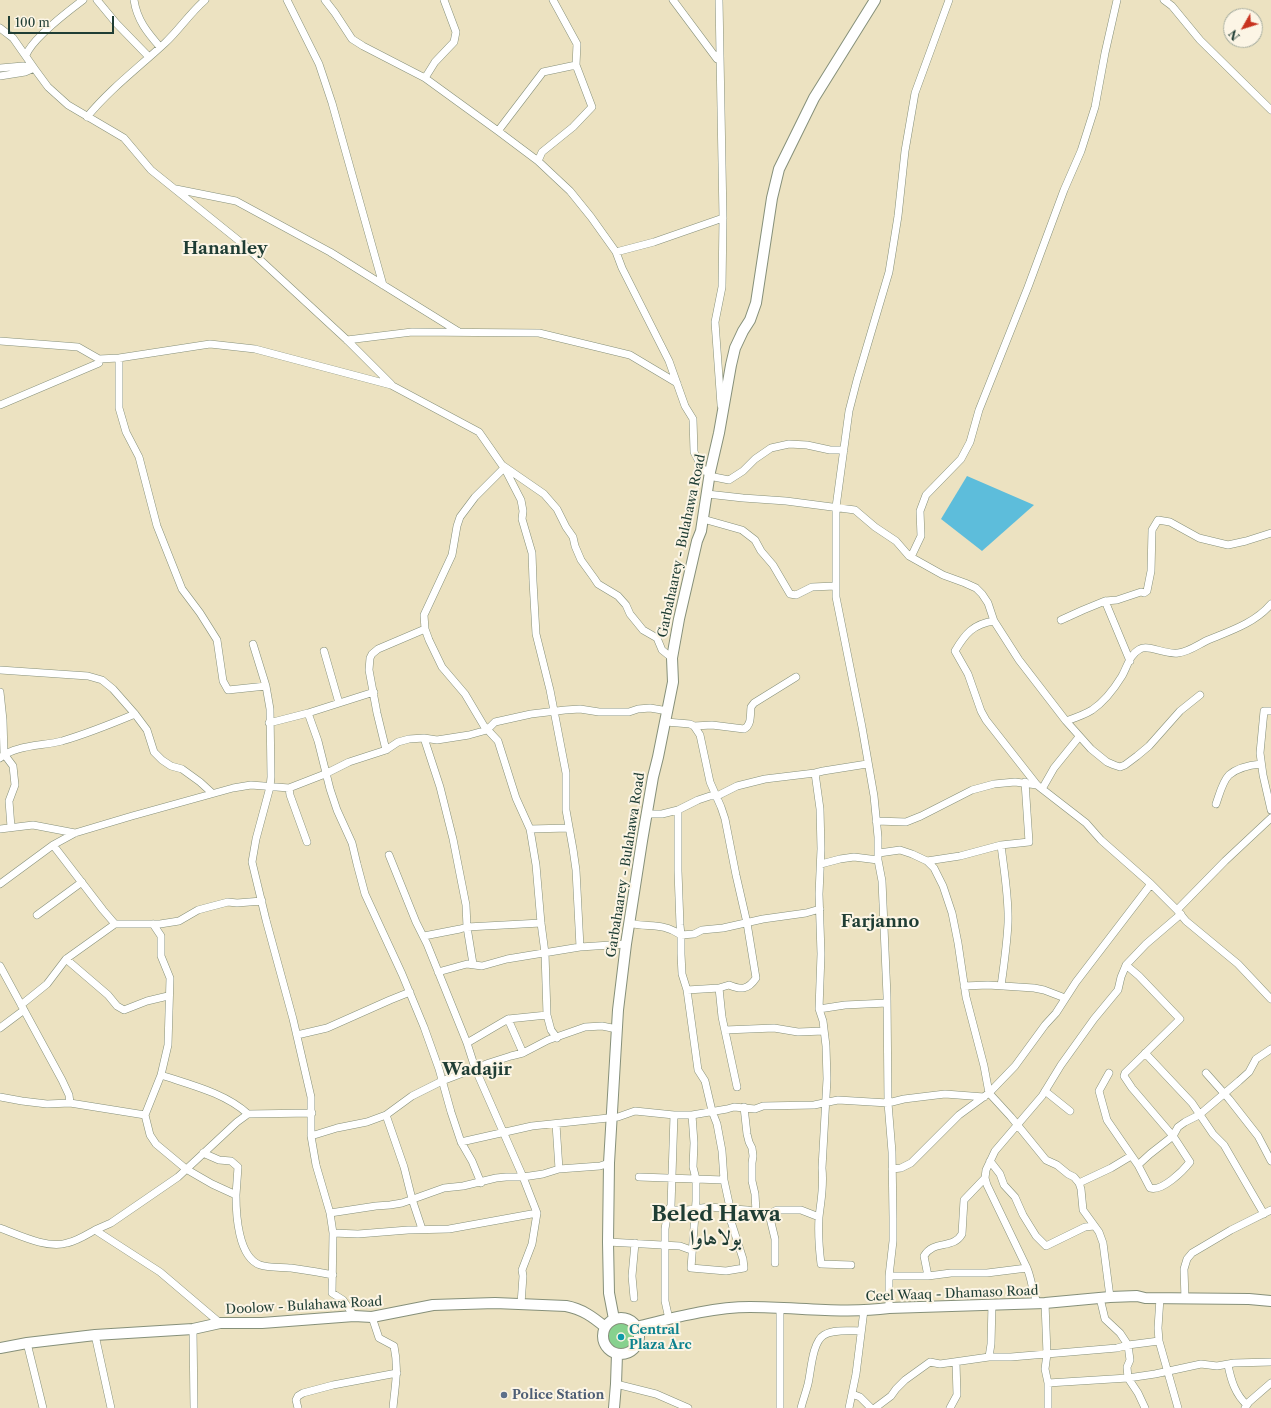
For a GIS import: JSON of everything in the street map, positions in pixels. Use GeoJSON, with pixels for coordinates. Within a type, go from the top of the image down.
{"type":"FeatureCollection","features":[{"type":"Feature","properties":{"kind":"main road","name":"Garbahaarey - Bulahawa Road"},"geometry":{"type":"LineString","coordinates":[[614,1319],[609,1293],[609,1142],[612,1117],[617,1029],[629,922],[653,777],[666,722],[673,682],[672,658],[685,592],[697,541],[701,531],[709,474],[719,432],[728,377],[735,348],[750,320],[756,303],[772,198],[779,169],[814,98],[875,0]]}},
{"type":"Feature","properties":{"kind":"main road","name":"Ceel Waaq - Dhamaso Road"},"geometry":{"type":"LineString","coordinates":[[636,1326],[729,1308],[750,1307],[780,1309],[864,1310],[1041,1303],[1137,1296],[1185,1299],[1249,1299],[1271,1301]]}},
{"type":"Feature","properties":{"kind":"main road","name":"Doolow - Bulahawa Road"},"geometry":{"type":"LineString","coordinates":[[0,1348],[27,1343],[95,1335],[193,1329],[220,1323],[277,1322],[354,1316],[372,1317],[433,1305],[464,1303],[521,1304],[574,1308],[588,1314],[605,1326]]}},
{"type":"Feature","properties":{"kind":"main road"},"geometry":{"type":"LineString","coordinates":[[614,1319],[627,1319],[636,1326],[639,1332],[639,1338],[635,1348],[625,1354],[617,1354],[608,1350],[602,1339],[602,1332],[605,1326],[614,1319]]}},
{"type":"Feature","properties":{"kind":"main road"},"geometry":{"type":"LineString","coordinates":[[614,1408],[617,1354]]}},
{"type":"Feature","properties":{"kind":"street"},"geometry":{"type":"LineString","coordinates":[[26,55],[29,47],[53,24],[83,0]]}},
{"type":"Feature","properties":{"kind":"street"},"geometry":{"type":"LineString","coordinates":[[97,0],[116,23],[149,57]]}},
{"type":"Feature","properties":{"kind":"street"},"geometry":{"type":"LineString","coordinates":[[134,0],[136,11],[141,22],[160,47]]}},
{"type":"Feature","properties":{"kind":"street"},"geometry":{"type":"LineString","coordinates":[[87,117],[106,95],[160,47],[205,0]]}},
{"type":"Feature","properties":{"kind":"street"},"geometry":{"type":"LineString","coordinates":[[287,0],[319,64],[332,103],[383,284]]}},
{"type":"Feature","properties":{"kind":"street"},"geometry":{"type":"LineString","coordinates":[[325,0],[352,39],[425,78],[498,131],[538,161],[570,192],[591,217],[616,252],[622,268],[669,360],[685,406],[693,419],[694,452],[704,471],[729,480],[743,471],[755,459],[771,448],[789,444],[807,445],[830,450],[844,450]]}},
{"type":"Feature","properties":{"kind":"street"},"geometry":{"type":"LineString","coordinates":[[425,78],[435,62],[454,42],[456,32],[444,0]]}},
{"type":"Feature","properties":{"kind":"street"},"geometry":{"type":"LineString","coordinates":[[538,161],[542,152],[573,127],[592,107],[576,65],[577,44],[553,0]]}},
{"type":"Feature","properties":{"kind":"street"},"geometry":{"type":"LineString","coordinates":[[673,0],[716,59],[720,59]]}},
{"type":"Feature","properties":{"kind":"street"},"geometry":{"type":"LineString","coordinates":[[719,0],[723,218],[722,287],[715,322],[716,355],[722,414]]}},
{"type":"Feature","properties":{"kind":"street"},"geometry":{"type":"LineString","coordinates":[[890,1308],[889,1276],[894,1228],[892,1152],[888,1103],[887,1003],[882,882],[878,857],[874,796],[867,764],[862,727],[838,609],[835,586],[836,507],[849,411],[889,272],[898,216],[905,151],[915,93],[949,0]]}},
{"type":"Feature","properties":{"kind":"street"},"geometry":{"type":"LineString","coordinates":[[911,557],[921,536],[920,511],[926,495],[961,459],[970,442],[979,410],[1028,287],[1064,190],[1081,151],[1095,107],[1117,0]]}},
{"type":"Feature","properties":{"kind":"street"},"geometry":{"type":"LineString","coordinates":[[1164,0],[1172,6],[1200,40],[1271,110]]}},
{"type":"Feature","properties":{"kind":"street"},"geometry":{"type":"LineString","coordinates":[[0,28],[13,38],[48,87],[68,105],[124,138],[145,164],[244,244],[347,340],[391,385]]}},
{"type":"Feature","properties":{"kind":"street"},"geometry":{"type":"LineString","coordinates":[[498,131],[543,72],[576,65]]}},
{"type":"Feature","properties":{"kind":"street"},"geometry":{"type":"LineString","coordinates":[[0,68],[23,66],[34,68]]}},
{"type":"Feature","properties":{"kind":"street"},"geometry":{"type":"LineString","coordinates":[[0,76],[24,72],[34,68]]}},
{"type":"Feature","properties":{"kind":"street"},"geometry":{"type":"LineString","coordinates":[[174,188],[236,201],[330,252],[459,332]]}},
{"type":"Feature","properties":{"kind":"street"},"geometry":{"type":"LineString","coordinates":[[616,252],[654,242],[723,218]]}},
{"type":"Feature","properties":{"kind":"street"},"geometry":{"type":"LineString","coordinates":[[347,340],[412,332],[539,333],[630,355],[677,383]]}},
{"type":"Feature","properties":{"kind":"street"},"geometry":{"type":"LineString","coordinates":[[0,341],[78,347],[99,359],[119,358],[210,344],[255,349],[391,385],[479,432],[503,466],[521,500],[523,510],[522,519],[526,536],[531,546],[536,634],[566,773],[566,800],[577,888],[580,946]]}},
{"type":"Feature","properties":{"kind":"street"},"geometry":{"type":"LineString","coordinates":[[119,358],[119,408],[126,432],[139,458],[157,526],[179,582],[217,640],[223,681],[228,690],[266,686]]}},
{"type":"Feature","properties":{"kind":"street"},"geometry":{"type":"LineString","coordinates":[[0,405],[99,363],[99,359]]}},
{"type":"Feature","properties":{"kind":"street"},"geometry":{"type":"LineString","coordinates":[[503,466],[475,497],[460,517],[456,526],[452,555],[424,615],[425,629],[436,658],[466,694],[480,720],[498,740],[516,798],[530,828],[536,865],[545,953],[547,1015],[552,1030],[557,1038]]}},
{"type":"Feature","properties":{"kind":"street"},"geometry":{"type":"LineString","coordinates":[[503,466],[544,494],[551,501],[560,513],[566,527],[573,537],[581,560],[598,584],[618,596],[626,604],[630,614],[637,624],[643,630],[658,638],[662,650],[672,658]]}},
{"type":"Feature","properties":{"kind":"street"},"geometry":{"type":"LineString","coordinates":[[707,494],[786,501],[855,510],[874,527],[896,541],[907,555],[943,575],[976,588],[988,603],[994,621],[1019,660],[1079,737],[1107,762],[1120,767],[1125,765],[1148,746],[1180,711],[1200,695]]}},
{"type":"Feature","properties":{"kind":"street"},"geometry":{"type":"LineString","coordinates":[[703,519],[742,530],[755,540],[761,551],[773,565],[790,594],[796,595],[812,587],[835,586]]}},
{"type":"Feature","properties":{"kind":"street"},"geometry":{"type":"LineString","coordinates":[[1061,620],[1105,601],[1117,600],[1147,591],[1151,571],[1152,530],[1158,520],[1170,522],[1199,538],[1228,544],[1246,541],[1271,533]]}},
{"type":"Feature","properties":{"kind":"street"},"geometry":{"type":"LineString","coordinates":[[1105,601],[1130,661]]}},
{"type":"Feature","properties":{"kind":"street"},"geometry":{"type":"LineString","coordinates":[[1066,721],[1091,711],[1102,702],[1118,683],[1134,653],[1143,647],[1148,647],[1167,654],[1186,651],[1234,630],[1259,615],[1271,604]]}},
{"type":"Feature","properties":{"kind":"street"},"geometry":{"type":"LineString","coordinates":[[994,621],[984,622],[969,631],[954,651],[968,674],[981,711],[986,720],[1040,787],[1065,805],[1086,823],[1101,840],[1151,884],[1191,925],[1238,964],[1271,999]]}},
{"type":"Feature","properties":{"kind":"street"},"geometry":{"type":"LineString","coordinates":[[386,750],[369,670],[370,658],[378,649],[425,629]]}},
{"type":"Feature","properties":{"kind":"street"},"geometry":{"type":"LineString","coordinates":[[253,644],[266,686],[270,709],[270,787],[256,839],[252,862],[297,1035],[310,1097],[312,1113],[311,1136],[316,1165],[330,1213],[333,1233],[332,1293],[343,1300],[354,1316]]}},
{"type":"Feature","properties":{"kind":"street"},"geometry":{"type":"LineString","coordinates":[[324,651],[339,703]]}},
{"type":"Feature","properties":{"kind":"street"},"geometry":{"type":"LineString","coordinates":[[0,670],[88,676],[102,680],[113,689],[147,730],[154,752],[171,766],[182,769],[212,793]]}},
{"type":"Feature","properties":{"kind":"street"},"geometry":{"type":"LineString","coordinates":[[666,722],[683,723],[694,726],[712,725],[744,729],[748,727],[751,707],[754,703],[796,677]]}},
{"type":"Feature","properties":{"kind":"street"},"geometry":{"type":"LineString","coordinates":[[0,692],[3,720],[2,756],[13,766],[14,772],[15,785],[9,801],[11,827]]}},
{"type":"Feature","properties":{"kind":"street"},"geometry":{"type":"LineString","coordinates":[[270,723],[308,713],[374,692]]}},
{"type":"Feature","properties":{"kind":"street"},"geometry":{"type":"LineString","coordinates":[[0,884],[53,845],[75,833],[212,793],[251,785],[289,788],[325,774],[349,762],[386,750],[398,742],[409,739],[424,738],[437,740],[468,735],[488,730],[495,722],[531,714],[580,709],[599,712],[618,712],[650,708],[668,711]]}},
{"type":"Feature","properties":{"kind":"street"},"geometry":{"type":"LineString","coordinates":[[1271,712],[1264,711],[1260,753],[1262,775],[1271,810]]}},
{"type":"Feature","properties":{"kind":"street"},"geometry":{"type":"LineString","coordinates":[[308,713],[337,810],[352,843],[365,894],[410,992],[424,1027],[442,1081],[450,1112],[461,1142],[472,1161],[481,1183]]}},
{"type":"Feature","properties":{"kind":"street"},"geometry":{"type":"LineString","coordinates":[[2,756],[28,746],[39,746],[62,741],[135,714]]}},
{"type":"Feature","properties":{"kind":"street"},"geometry":{"type":"LineString","coordinates":[[687,990],[719,988],[729,985],[737,989],[745,988],[750,987],[756,978],[747,923],[724,819],[717,796],[710,782],[702,741],[694,726]]}},
{"type":"Feature","properties":{"kind":"street"},"geometry":{"type":"LineString","coordinates":[[1040,787],[1079,737]]}},
{"type":"Feature","properties":{"kind":"street"},"geometry":{"type":"LineString","coordinates":[[424,738],[440,787],[453,839],[466,905],[467,927],[473,964]]}},
{"type":"Feature","properties":{"kind":"street"},"geometry":{"type":"LineString","coordinates":[[647,814],[662,814],[678,810],[698,800],[710,796],[717,796],[737,786],[766,779],[815,773],[867,764]]}},
{"type":"Feature","properties":{"kind":"street"},"geometry":{"type":"LineString","coordinates":[[1216,804],[1228,776],[1247,766],[1261,764]]}},
{"type":"Feature","properties":{"kind":"street"},"geometry":{"type":"LineString","coordinates":[[815,773],[820,809],[820,1009],[826,1046],[826,1101],[822,1168],[823,1182],[819,1217],[820,1264],[851,1265]]}},
{"type":"Feature","properties":{"kind":"street"},"geometry":{"type":"LineString","coordinates":[[876,821],[906,822],[972,790],[1000,783],[1025,782],[1040,787]]}},
{"type":"Feature","properties":{"kind":"street"},"geometry":{"type":"LineString","coordinates":[[927,861],[960,856],[1002,845],[1029,842],[1025,782]]}},
{"type":"Feature","properties":{"kind":"street"},"geometry":{"type":"LineString","coordinates":[[289,788],[307,842]]}},
{"type":"Feature","properties":{"kind":"street"},"geometry":{"type":"LineString","coordinates":[[678,810],[678,877],[681,964],[687,990],[698,1070],[705,1081],[712,1111],[717,1124],[724,1180],[729,1203],[727,1209],[743,1259],[744,1268],[726,1271],[690,1268],[696,1209],[696,1179],[693,1167],[694,1143],[692,1115]]}},
{"type":"Feature","properties":{"kind":"street"},"geometry":{"type":"LineString","coordinates":[[1048,1408],[1048,1383],[1045,1369],[1047,1354],[1041,1303],[1033,1292],[1028,1268],[990,1191],[986,1178],[986,1170],[1003,1140],[1045,1091],[1061,1065],[1094,1019],[1118,990],[1126,965],[1179,912],[1225,860],[1271,818]]}},
{"type":"Feature","properties":{"kind":"street"},"geometry":{"type":"LineString","coordinates":[[0,829],[33,825],[75,833]]}},
{"type":"Feature","properties":{"kind":"street"},"geometry":{"type":"LineString","coordinates":[[530,828],[569,828]]}},
{"type":"Feature","properties":{"kind":"street"},"geometry":{"type":"LineString","coordinates":[[53,845],[115,924]]}},
{"type":"Feature","properties":{"kind":"street"},"geometry":{"type":"LineString","coordinates":[[1000,986],[1006,955],[1008,922],[1002,845]]}},
{"type":"Feature","properties":{"kind":"street"},"geometry":{"type":"LineString","coordinates":[[821,864],[854,857],[878,857],[900,850],[927,861],[934,868],[943,886],[958,943],[968,1007],[986,1076],[987,1095],[1017,1125],[1046,1160],[1057,1165],[1074,1177],[1079,1183],[1083,1210],[1099,1232],[1103,1243],[1105,1319],[1120,1333],[1128,1345],[1130,1360],[1127,1367],[1128,1378],[1138,1392],[1145,1408]]}},
{"type":"Feature","properties":{"kind":"street"},"geometry":{"type":"LineString","coordinates":[[389,855],[416,922],[424,936],[467,1043],[475,1068],[524,1177],[537,1213],[532,1244],[522,1270],[521,1304]]}},
{"type":"Feature","properties":{"kind":"street"},"geometry":{"type":"LineString","coordinates":[[37,915],[82,882]]}},
{"type":"Feature","properties":{"kind":"street"},"geometry":{"type":"LineString","coordinates":[[892,1169],[901,1168],[911,1163],[959,1116],[987,1095],[1015,1066],[1151,884]]}},
{"type":"Feature","properties":{"kind":"street"},"geometry":{"type":"LineString","coordinates":[[0,1028],[48,984],[66,959],[115,924],[153,924],[179,921],[198,910],[228,902],[237,903],[262,901]]}},
{"type":"Feature","properties":{"kind":"street"},"geometry":{"type":"LineString","coordinates":[[629,922],[635,924],[660,926],[675,931],[681,935],[694,934],[710,928],[723,928],[820,909]]}},
{"type":"Feature","properties":{"kind":"street"},"geometry":{"type":"LineString","coordinates":[[424,936],[467,927],[541,923]]}},
{"type":"Feature","properties":{"kind":"street"},"geometry":{"type":"LineString","coordinates":[[153,924],[160,936],[161,956],[170,978],[168,996],[168,1045],[161,1075],[145,1115],[150,1135],[156,1144],[186,1169],[212,1184],[236,1195]]}},
{"type":"Feature","properties":{"kind":"street"},"geometry":{"type":"LineString","coordinates":[[438,972],[461,965],[473,964],[482,966],[507,959],[580,946],[626,944]]}},
{"type":"Feature","properties":{"kind":"street"},"geometry":{"type":"LineString","coordinates":[[66,959],[108,995],[117,1006],[124,1010],[147,1001],[168,996]]}},
{"type":"Feature","properties":{"kind":"street"},"geometry":{"type":"LineString","coordinates":[[1109,1073],[1100,1091],[1107,1120],[1138,1165],[1150,1188],[1152,1189],[1163,1186],[1175,1178],[1190,1162],[1173,1136],[1132,1088],[1124,1076],[1125,1073],[1180,1018],[1140,976],[1126,965]]}},
{"type":"Feature","properties":{"kind":"street"},"geometry":{"type":"LineString","coordinates":[[0,966],[67,1090],[70,1103]]}},
{"type":"Feature","properties":{"kind":"street"},"geometry":{"type":"LineString","coordinates":[[964,986],[1000,986],[1044,990],[1065,998]]}},
{"type":"Feature","properties":{"kind":"street"},"geometry":{"type":"LineString","coordinates":[[719,988],[725,1030],[737,1087]]}},
{"type":"Feature","properties":{"kind":"street"},"geometry":{"type":"LineString","coordinates":[[297,1035],[327,1028],[410,992]]}},
{"type":"Feature","properties":{"kind":"street"},"geometry":{"type":"LineString","coordinates":[[820,1009],[845,1005],[887,1003]]}},
{"type":"Feature","properties":{"kind":"street"},"geometry":{"type":"LineString","coordinates":[[467,1043],[508,1019],[547,1015]]}},
{"type":"Feature","properties":{"kind":"street"},"geometry":{"type":"LineString","coordinates":[[508,1019],[523,1054]]}},
{"type":"Feature","properties":{"kind":"street"},"geometry":{"type":"LineString","coordinates":[[311,1136],[337,1128],[366,1122],[386,1115],[412,1096],[442,1081],[510,1056],[523,1054],[542,1043],[585,1027],[602,1026],[617,1029]]}},
{"type":"Feature","properties":{"kind":"street"},"geometry":{"type":"LineString","coordinates":[[725,1030],[774,1028],[798,1032],[824,1032]]}},
{"type":"Feature","properties":{"kind":"street"},"geometry":{"type":"LineString","coordinates":[[1138,1165],[1173,1136],[1178,1127],[1199,1115],[1224,1094],[1249,1072],[1256,1059],[1271,1049]]}},
{"type":"Feature","properties":{"kind":"street"},"geometry":{"type":"LineString","coordinates":[[1145,1053],[1192,1103],[1213,1134],[1224,1145],[1264,1214]]}},
{"type":"Feature","properties":{"kind":"street"},"geometry":{"type":"LineString","coordinates":[[1206,1073],[1258,1136],[1271,1161]]}},
{"type":"Feature","properties":{"kind":"street"},"geometry":{"type":"LineString","coordinates":[[161,1075],[221,1096],[238,1104],[248,1114]]}},
{"type":"Feature","properties":{"kind":"street"},"geometry":{"type":"LineString","coordinates":[[1045,1091],[1070,1112]]}},
{"type":"Feature","properties":{"kind":"street"},"geometry":{"type":"LineString","coordinates":[[461,1142],[532,1126],[618,1117],[635,1112],[692,1115],[734,1107],[755,1109],[763,1106],[814,1105],[826,1101],[849,1100],[888,1103],[904,1099],[945,1094],[987,1095]]}},
{"type":"Feature","properties":{"kind":"street"},"geometry":{"type":"LineString","coordinates":[[0,1097],[47,1104],[70,1103],[145,1115]]}},
{"type":"Feature","properties":{"kind":"street"},"geometry":{"type":"LineString","coordinates":[[744,1107],[747,1134],[753,1156],[752,1181],[755,1194],[756,1212]]}},
{"type":"Feature","properties":{"kind":"street"},"geometry":{"type":"LineString","coordinates":[[0,1228],[47,1244],[65,1244],[111,1223],[178,1177],[237,1122],[248,1114],[312,1113]]}},
{"type":"Feature","properties":{"kind":"street"},"geometry":{"type":"LineString","coordinates":[[386,1115],[404,1167],[412,1199],[422,1229]]}},
{"type":"Feature","properties":{"kind":"street"},"geometry":{"type":"LineString","coordinates":[[669,1319],[665,1301],[666,1229],[668,1210],[671,1206],[674,1115]]}},
{"type":"Feature","properties":{"kind":"street"},"geometry":{"type":"LineString","coordinates":[[556,1124],[559,1169]]}},
{"type":"Feature","properties":{"kind":"street"},"geometry":{"type":"LineString","coordinates":[[203,1153],[219,1160],[231,1161],[238,1167],[236,1213],[244,1247],[251,1258],[260,1265],[302,1269],[333,1275]]}},
{"type":"Feature","properties":{"kind":"street"},"geometry":{"type":"LineString","coordinates":[[1079,1183],[1111,1168],[1131,1156]]}},
{"type":"Feature","properties":{"kind":"street"},"geometry":{"type":"LineString","coordinates":[[990,1161],[1000,1174],[1004,1185],[1014,1197],[1036,1236],[1046,1246],[1085,1227],[1094,1226]]}},
{"type":"Feature","properties":{"kind":"street"},"geometry":{"type":"LineString","coordinates":[[330,1213],[390,1205],[444,1188],[481,1183],[496,1178],[524,1177],[543,1174],[559,1169],[609,1164]]}},
{"type":"Feature","properties":{"kind":"street"},"geometry":{"type":"LineString","coordinates":[[639,1177],[724,1180]]}},
{"type":"Feature","properties":{"kind":"street"},"geometry":{"type":"LineString","coordinates":[[928,1276],[924,1256],[926,1252],[932,1247],[955,1241],[960,1238],[962,1234],[964,1200],[986,1178]]}},
{"type":"Feature","properties":{"kind":"street"},"geometry":{"type":"LineString","coordinates":[[668,1210],[709,1207],[747,1210],[769,1214],[777,1210],[801,1210],[819,1217]]}},
{"type":"Feature","properties":{"kind":"street"},"geometry":{"type":"LineString","coordinates":[[1185,1299],[1184,1269],[1189,1256],[1231,1230],[1271,1210]]}},
{"type":"Feature","properties":{"kind":"street"},"geometry":{"type":"LineString","coordinates":[[333,1233],[379,1233],[422,1229],[449,1229],[537,1213]]}},
{"type":"Feature","properties":{"kind":"street"},"geometry":{"type":"LineString","coordinates":[[769,1214],[774,1239],[775,1263]]}},
{"type":"Feature","properties":{"kind":"street"},"geometry":{"type":"LineString","coordinates":[[95,1230],[160,1272],[220,1323]]}},
{"type":"Feature","properties":{"kind":"street"},"geometry":{"type":"LineString","coordinates":[[608,1242],[680,1246],[692,1250]]}},
{"type":"Feature","properties":{"kind":"street"},"geometry":{"type":"LineString","coordinates":[[634,1298],[632,1276],[635,1243]]}},
{"type":"Feature","properties":{"kind":"street"},"geometry":{"type":"LineString","coordinates":[[889,1276],[987,1273],[1028,1268]]}},
{"type":"Feature","properties":{"kind":"street"},"geometry":{"type":"LineString","coordinates":[[1160,1298],[1158,1328],[1159,1341],[1178,1408]]}},
{"type":"Feature","properties":{"kind":"street"},"geometry":{"type":"LineString","coordinates":[[990,1357],[992,1304]]}},
{"type":"Feature","properties":{"kind":"street"},"geometry":{"type":"LineString","coordinates":[[780,1309],[780,1408]]}},
{"type":"Feature","properties":{"kind":"street"},"geometry":{"type":"LineString","coordinates":[[849,1408],[864,1310]]}},
{"type":"Feature","properties":{"kind":"street"},"geometry":{"type":"LineString","coordinates":[[372,1317],[379,1338],[394,1346],[398,1373],[393,1408]]}},
{"type":"Feature","properties":{"kind":"street"},"geometry":{"type":"LineString","coordinates":[[193,1329],[194,1408]]}},
{"type":"Feature","properties":{"kind":"street"},"geometry":{"type":"LineString","coordinates":[[801,1408],[808,1384],[811,1364],[817,1346],[823,1336],[832,1332],[861,1331]]}},
{"type":"Feature","properties":{"kind":"street"},"geometry":{"type":"LineString","coordinates":[[95,1335],[111,1408]]}},
{"type":"Feature","properties":{"kind":"street"},"geometry":{"type":"LineString","coordinates":[[875,1408],[891,1396],[896,1388],[905,1380],[930,1362],[940,1364],[990,1357],[1117,1348],[1159,1341]]}},
{"type":"Feature","properties":{"kind":"street"},"geometry":{"type":"LineString","coordinates":[[27,1343],[43,1408]]}},
{"type":"Feature","properties":{"kind":"street"},"geometry":{"type":"LineString","coordinates":[[950,1408],[957,1395],[956,1362]]}},
{"type":"Feature","properties":{"kind":"street"},"geometry":{"type":"LineString","coordinates":[[1048,1383],[1128,1378],[1201,1364],[1217,1366],[1234,1363],[1271,1362]]}},
{"type":"Feature","properties":{"kind":"street"},"geometry":{"type":"LineString","coordinates":[[1228,1365],[1232,1382],[1246,1406],[1271,1384]]}},
{"type":"Feature","properties":{"kind":"street"},"geometry":{"type":"LineString","coordinates":[[298,1408],[296,1400],[298,1396],[303,1393],[333,1385],[398,1373]]}},
{"type":"Feature","properties":{"kind":"street"},"geometry":{"type":"LineString","coordinates":[[616,1384],[656,1394],[688,1408]]}},
{"type":"Feature","properties":{"kind":"street"},"geometry":{"type":"LineString","coordinates":[[852,1394],[860,1397],[871,1408]]}},
{"type":"Feature","properties":{"kind":"green space"},"geometry":{"type":"Polygon","coordinates":[[[620,1323],[630,1327],[634,1337],[630,1347],[620,1351],[610,1347],[606,1337],[610,1327],[620,1323]]]}},
{"type":"Feature","properties":{"kind":"water"},"geometry":{"type":"Polygon","coordinates":[[[967,476],[1034,505],[982,551],[941,519],[967,476]]]}},
{"type":"Feature","properties":{"kind":"place","name":"Central Plaza Arc"},"geometry":{"type":"Point","coordinates":[621,1337]}},
{"type":"Feature","properties":{"kind":"place","name":"Police Station"},"geometry":{"type":"Point","coordinates":[504,1395]}},
{"type":"Feature","properties":{"kind":"district","name":"Hananley"},"geometry":{"type":"Point","coordinates":[225,249]}},
{"type":"Feature","properties":{"kind":"district","name":"Farjanno"},"geometry":{"type":"Point","coordinates":[880,922]}},
{"type":"Feature","properties":{"kind":"district","name":"Wadajir"},"geometry":{"type":"Point","coordinates":[477,1070]}},
{"type":"Feature","properties":{"kind":"district","name":"Beled Hawa بولاهاوا"},"geometry":{"type":"Point","coordinates":[716,1227]}}]}
